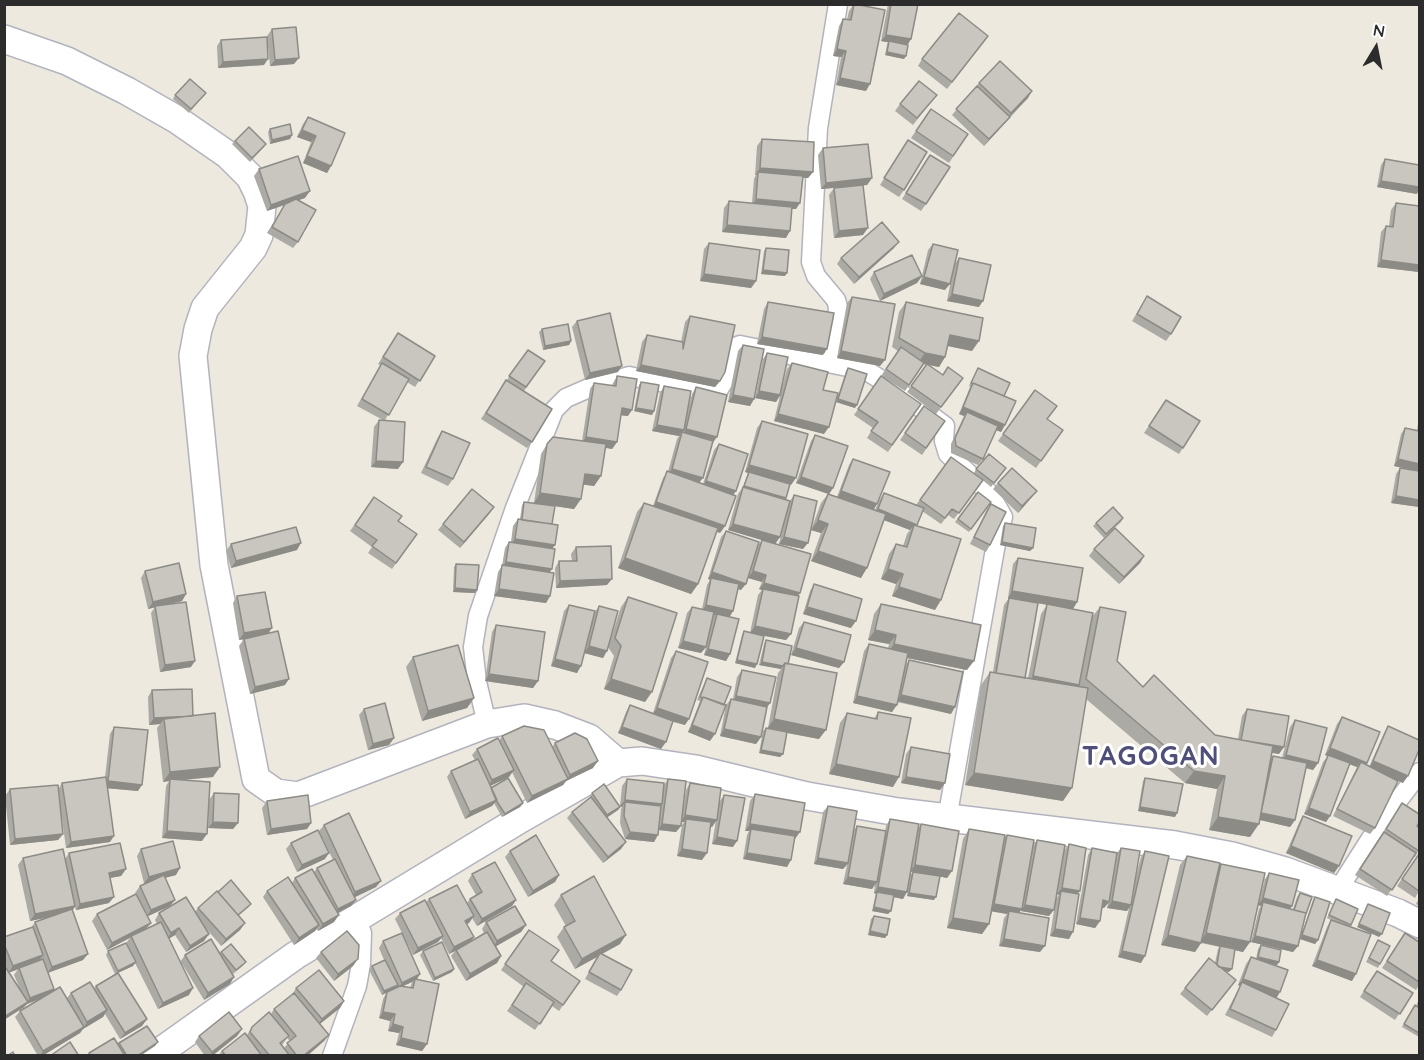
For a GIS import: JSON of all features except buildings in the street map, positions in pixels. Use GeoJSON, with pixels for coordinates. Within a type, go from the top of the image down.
{"type":"FeatureCollection","features":[{"type":"Feature","properties":{"kind":"main road"},"geometry":{"type":"LineString","coordinates":[[4,39],[67,61],[176,119],[228,155],[250,177],[257,191],[262,206],[259,235],[253,248],[205,308],[193,356],[214,565],[256,779],[276,793],[298,796],[487,724],[524,718],[555,724],[589,738],[618,763]]}},
{"type":"Feature","properties":{"kind":"main road"},"geometry":{"type":"LineString","coordinates":[[154,1056],[296,955],[522,818],[618,763],[642,761],[696,769],[818,798],[947,819],[1175,845],[1232,856],[1285,871],[1338,890],[1398,913],[1419,924]]}},
{"type":"Feature","properties":{"kind":"street"},"geometry":{"type":"LineString","coordinates":[[833,364],[837,300],[816,276],[811,262],[818,128],[838,4]]}},
{"type":"Feature","properties":{"kind":"street"},"geometry":{"type":"LineString","coordinates":[[487,724],[472,647],[478,616],[515,508],[554,410],[566,398],[589,388],[629,376],[711,392],[719,389],[724,381],[732,351],[740,345],[867,371],[945,426],[944,441],[948,454],[990,494],[1003,517],[997,538],[947,819]]}},
{"type":"Feature","properties":{"kind":"street"},"geometry":{"type":"LineString","coordinates":[[1338,890],[1380,824],[1419,772]]}},
{"type":"Feature","properties":{"kind":"street"},"geometry":{"type":"LineString","coordinates":[[332,1056],[357,986],[361,964],[362,933],[357,919]]}},
{"type":"Feature","properties":{"kind":"district","name":"TAGOGAN"},"geometry":{"type":"Point","coordinates":[1151,757]}}]}
